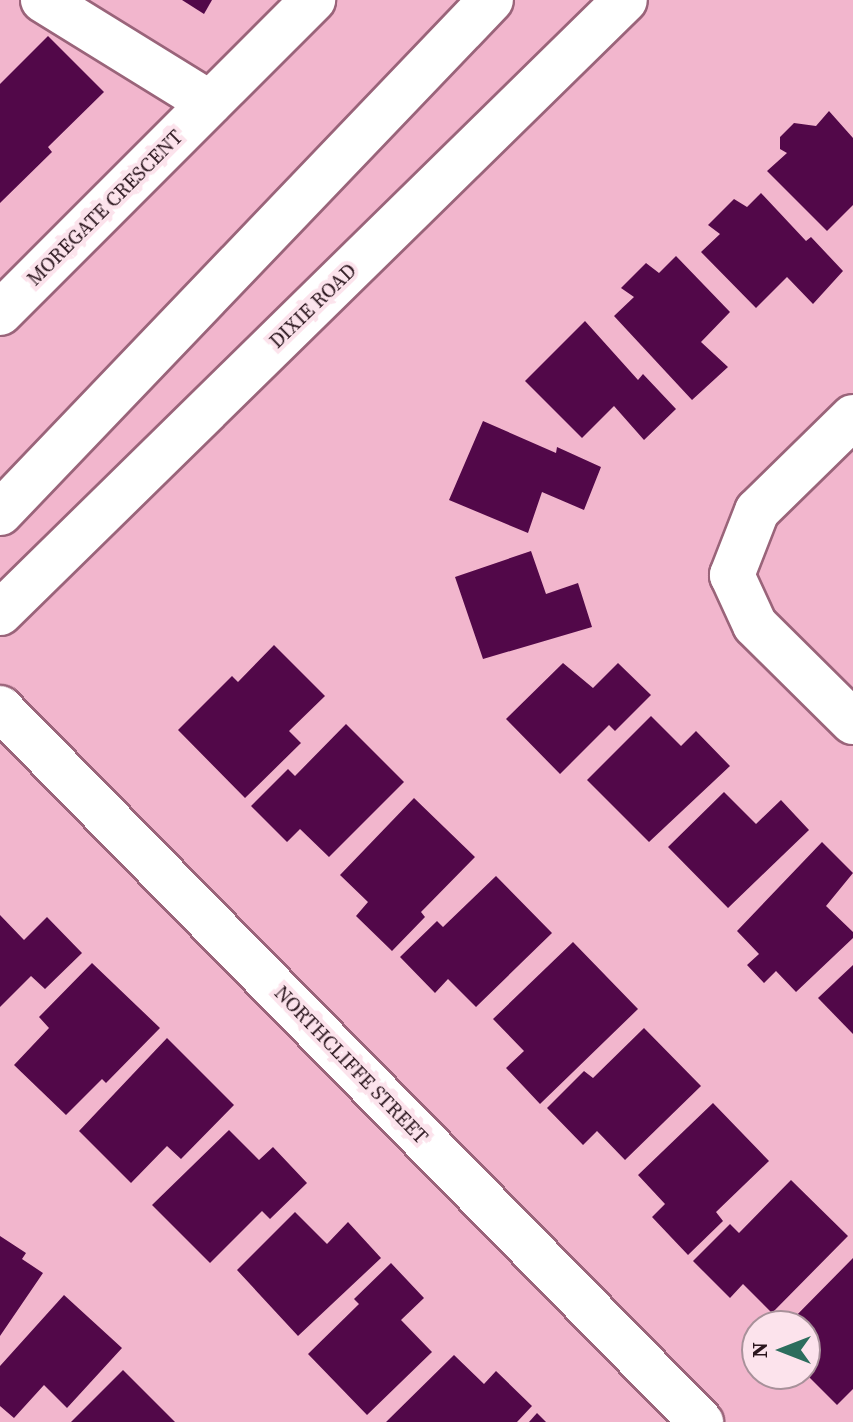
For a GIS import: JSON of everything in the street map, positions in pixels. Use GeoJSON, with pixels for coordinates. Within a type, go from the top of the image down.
{"type":"FeatureCollection","features":[{"type":"Feature","properties":{"kind":"street"},"geometry":{"type":"LineString","coordinates":[[43,0],[210,103]]}},
{"type":"Feature","properties":{"kind":"street","name":"MOREGATE CRESCENT"},"geometry":{"type":"LineString","coordinates":[[0,313],[313,0]]}},
{"type":"Feature","properties":{"kind":"street"},"geometry":{"type":"LineString","coordinates":[[0,513],[491,0]]}},
{"type":"Feature","properties":{"kind":"street","name":"DIXIE ROAD"},"geometry":{"type":"LineString","coordinates":[[0,613],[625,0]]}},
{"type":"Feature","properties":{"kind":"street"},"geometry":{"type":"LineString","coordinates":[[853,417],[757,511],[732,575],[755,625],[853,722]]}},
{"type":"Feature","properties":{"kind":"street","name":"NORTHCLIFFE STREET"},"geometry":{"type":"LineString","coordinates":[[0,708],[701,1422]]}},
{"type":"Feature","properties":{"kind":"building"},"geometry":{"type":"Polygon","coordinates":[[[182,0],[212,0],[204,14],[182,0]]]}},
{"type":"Feature","properties":{"kind":"building"},"geometry":{"type":"Polygon","coordinates":[[[48,36],[104,92],[48,147],[52,152],[0,203],[0,84],[48,36]]]}},
{"type":"Feature","properties":{"kind":"building"},"geometry":{"type":"Polygon","coordinates":[[[829,111],[853,138],[853,205],[827,231],[767,171],[787,153],[780,149],[780,137],[794,123],[816,126],[829,111]]]}},
{"type":"Feature","properties":{"kind":"building"},"geometry":{"type":"Polygon","coordinates":[[[761,193],[806,241],[811,237],[843,271],[813,304],[787,277],[756,308],[701,252],[720,234],[708,225],[734,199],[747,207],[761,193]]]}},
{"type":"Feature","properties":{"kind":"building"},"geometry":{"type":"Polygon","coordinates":[[[676,256],[730,312],[701,342],[728,367],[692,400],[614,316],[634,297],[621,288],[646,263],[659,273],[676,256]]]}},
{"type":"Feature","properties":{"kind":"building"},"geometry":{"type":"Polygon","coordinates":[[[585,321],[638,380],[643,374],[676,409],[644,440],[614,406],[582,438],[525,381],[585,321]]]}},
{"type":"Feature","properties":{"kind":"building"},"geometry":{"type":"Polygon","coordinates":[[[483,421],[556,453],[557,447],[601,467],[584,510],[542,492],[528,533],[449,500],[483,421]]]}},
{"type":"Feature","properties":{"kind":"building"},"geometry":{"type":"Polygon","coordinates":[[[531,551],[546,594],[578,583],[592,627],[483,659],[455,577],[531,551]]]}},
{"type":"Feature","properties":{"kind":"building"},"geometry":{"type":"Polygon","coordinates":[[[274,645],[325,696],[289,731],[301,743],[245,798],[178,730],[232,676],[238,682],[274,645]]]}},
{"type":"Feature","properties":{"kind":"building"},"geometry":{"type":"Polygon","coordinates":[[[563,663],[593,688],[618,663],[651,695],[615,731],[609,725],[560,774],[506,719],[563,663]]]}},
{"type":"Feature","properties":{"kind":"building"},"geometry":{"type":"Polygon","coordinates":[[[651,716],[681,746],[696,731],[730,766],[649,842],[587,780],[651,716]]]}},
{"type":"Feature","properties":{"kind":"building"},"geometry":{"type":"Polygon","coordinates":[[[346,724],[404,782],[329,857],[300,829],[287,842],[251,806],[288,769],[295,776],[346,724]]]}},
{"type":"Feature","properties":{"kind":"building"},"geometry":{"type":"Polygon","coordinates":[[[724,792],[756,824],[781,800],[809,830],[728,908],[668,847],[724,792]]]}},
{"type":"Feature","properties":{"kind":"building"},"geometry":{"type":"Polygon","coordinates":[[[414,798],[475,857],[421,912],[425,917],[392,951],[356,916],[368,902],[340,875],[414,798]]]}},
{"type":"Feature","properties":{"kind":"building"},"geometry":{"type":"Polygon","coordinates":[[[822,842],[853,873],[826,906],[853,932],[853,938],[796,992],[776,971],[764,983],[747,965],[759,954],[737,931],[822,842]]]}},
{"type":"Feature","properties":{"kind":"building"},"geometry":{"type":"Polygon","coordinates":[[[496,876],[552,933],[476,1007],[448,979],[435,993],[400,957],[437,921],[443,927],[496,876]]]}},
{"type":"Feature","properties":{"kind":"building"},"geometry":{"type":"Polygon","coordinates":[[[0,915],[24,940],[47,917],[82,953],[45,989],[31,976],[0,1007],[0,915]]]}},
{"type":"Feature","properties":{"kind":"building"},"geometry":{"type":"Polygon","coordinates":[[[573,942],[638,1009],[540,1104],[506,1068],[524,1051],[493,1019],[573,942]]]}},
{"type":"Feature","properties":{"kind":"building"},"geometry":{"type":"Polygon","coordinates":[[[92,963],[160,1028],[106,1083],[102,1079],[66,1115],[14,1065],[49,1028],[39,1017],[92,963]]]}},
{"type":"Feature","properties":{"kind":"building"},"geometry":{"type":"Polygon","coordinates":[[[853,965],[853,1034],[818,998],[853,965]]]}},
{"type":"Feature","properties":{"kind":"building"},"geometry":{"type":"Polygon","coordinates":[[[644,1028],[701,1086],[625,1160],[597,1131],[583,1145],[547,1108],[584,1071],[593,1078],[644,1028]]]}},
{"type":"Feature","properties":{"kind":"building"},"geometry":{"type":"Polygon","coordinates":[[[167,1038],[234,1105],[181,1159],[167,1146],[131,1183],[79,1131],[167,1038]]]}},
{"type":"Feature","properties":{"kind":"building"},"geometry":{"type":"Polygon","coordinates":[[[713,1103],[769,1161],[716,1212],[723,1221],[688,1255],[652,1217],[665,1204],[638,1175],[713,1103]]]}},
{"type":"Feature","properties":{"kind":"building"},"geometry":{"type":"Polygon","coordinates":[[[229,1130],[259,1160],[273,1147],[307,1183],[270,1219],[262,1211],[210,1263],[152,1205],[229,1130]]]}},
{"type":"Feature","properties":{"kind":"building"},"geometry":{"type":"Polygon","coordinates":[[[791,1180],[848,1236],[775,1310],[769,1310],[743,1284],[730,1298],[693,1261],[730,1224],[739,1233],[791,1180]]]}},
{"type":"Feature","properties":{"kind":"building"},"geometry":{"type":"Polygon","coordinates":[[[295,1212],[327,1244],[348,1222],[381,1258],[298,1336],[237,1270],[295,1212]]]}},
{"type":"Feature","properties":{"kind":"building"},"geometry":{"type":"Polygon","coordinates":[[[0,1236],[26,1253],[22,1259],[43,1273],[0,1336],[0,1236]]]}},
{"type":"Feature","properties":{"kind":"building"},"geometry":{"type":"Polygon","coordinates":[[[853,1258],[853,1389],[837,1405],[821,1389],[821,1310],[802,1310],[853,1258]]]}},
{"type":"Feature","properties":{"kind":"building"},"geometry":{"type":"Polygon","coordinates":[[[391,1263],[424,1298],[401,1320],[432,1352],[367,1415],[308,1354],[359,1304],[354,1299],[391,1263]]]}},
{"type":"Feature","properties":{"kind":"building"},"geometry":{"type":"Polygon","coordinates":[[[64,1295],[122,1348],[67,1408],[44,1385],[14,1418],[0,1406],[0,1366],[64,1295]]]}},
{"type":"Feature","properties":{"kind":"building"},"geometry":{"type":"Polygon","coordinates":[[[454,1355],[484,1384],[496,1371],[532,1406],[517,1422],[386,1422],[454,1355]]]}},
{"type":"Feature","properties":{"kind":"building"},"geometry":{"type":"Polygon","coordinates":[[[123,1370],[175,1422],[71,1422],[123,1370]]]}},
{"type":"Feature","properties":{"kind":"building"},"geometry":{"type":"Polygon","coordinates":[[[537,1413],[546,1422],[529,1422],[537,1413]]]}}]}
